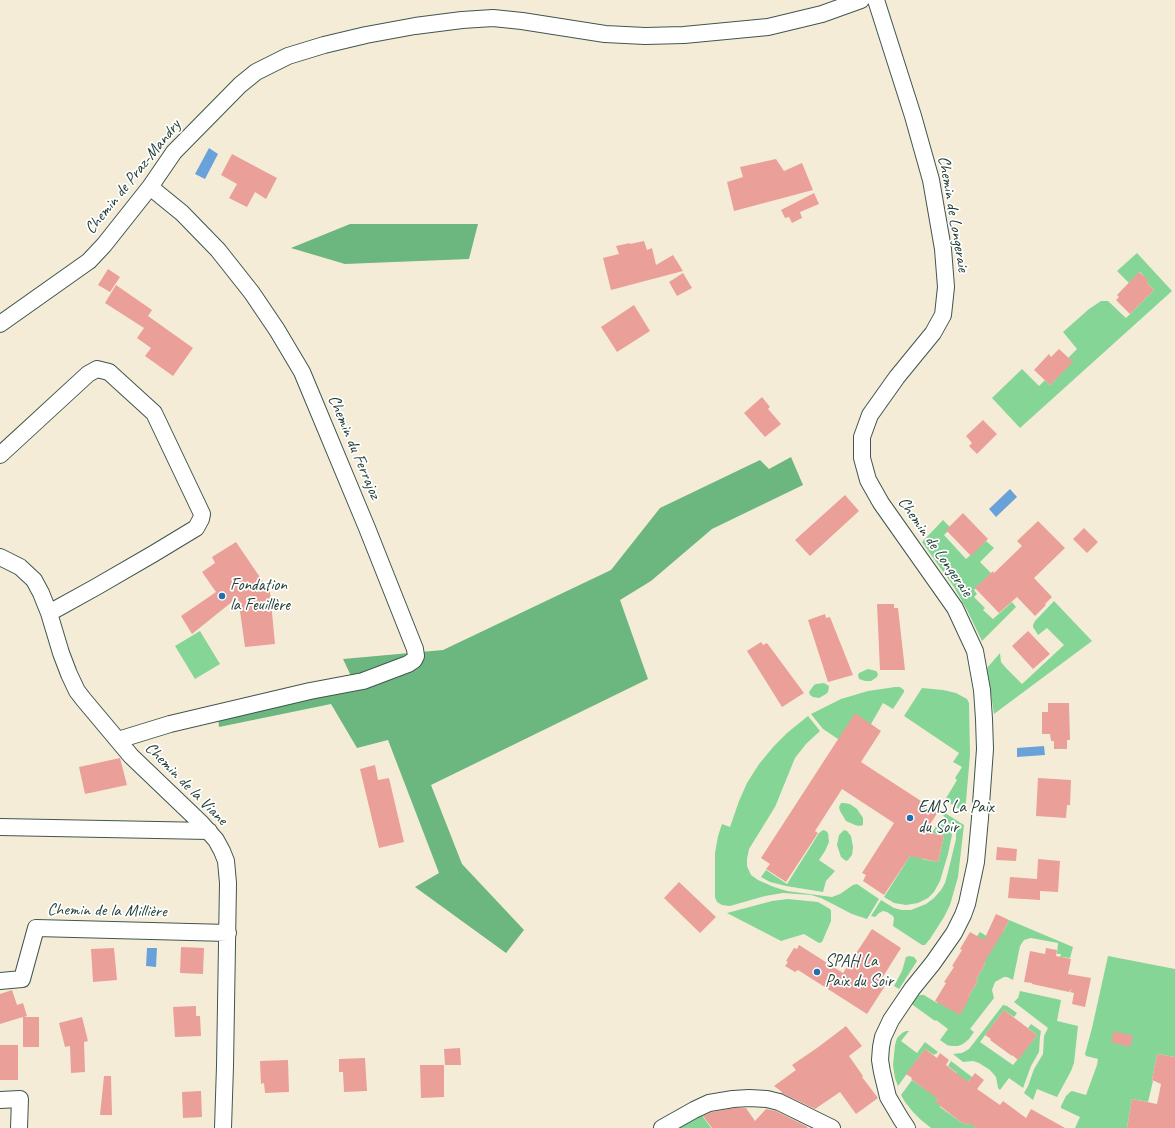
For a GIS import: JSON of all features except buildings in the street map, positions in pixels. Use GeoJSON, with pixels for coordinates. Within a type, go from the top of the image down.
{"type":"FeatureCollection","features":[{"type":"Feature","properties":{"kind":"street","name":"Chemin de Praz-Mandry"},"geometry":{"type":"LineString","coordinates":[[0,324],[89,261],[104,245],[150,187],[174,152],[229,96],[250,77],[272,63],[288,56],[324,45],[366,35],[415,26],[462,20],[493,18],[522,20],[605,34],[645,36],[692,34],[768,27],[822,14],[861,0]]}},
{"type":"Feature","properties":{"kind":"street","name":"Chemin de Longeraie"},"geometry":{"type":"LineString","coordinates":[[876,0],[913,116],[931,180],[943,249],[946,287],[943,315],[933,333],[897,377],[870,415],[862,437],[862,458],[868,480],[881,503],[955,608],[974,651],[981,684],[985,749],[976,862],[968,904],[954,933],[937,958],[912,989],[891,1020],[883,1037],[880,1060],[888,1097],[904,1124]]}},
{"type":"Feature","properties":{"kind":"street","name":"Chemin du Ferrajoz"},"geometry":{"type":"LineString","coordinates":[[118,740],[170,724],[310,691],[363,681],[408,664],[414,660],[416,656],[415,649],[367,528],[302,372],[277,330],[252,293],[222,256],[182,213],[150,187]]}},
{"type":"Feature","properties":{"kind":"street"},"geometry":{"type":"LineString","coordinates":[[0,455],[88,374],[97,369],[109,372],[154,414],[202,514],[196,528],[96,588],[49,613]]}},
{"type":"Feature","properties":{"kind":"street","name":"Chemin de la Viane"},"geometry":{"type":"LineString","coordinates":[[0,557],[20,567],[34,580],[49,613],[61,653],[77,691],[131,756],[209,831],[222,851],[226,861],[228,883],[228,932],[223,1128]]}},
{"type":"Feature","properties":{"kind":"street"},"geometry":{"type":"LineString","coordinates":[[0,827],[209,831]]}},
{"type":"Feature","properties":{"kind":"street","name":"Chemin de la Millière"},"geometry":{"type":"LineString","coordinates":[[0,980],[22,979],[36,928],[228,932]]}},
{"type":"Feature","properties":{"kind":"street"},"geometry":{"type":"LineString","coordinates":[[662,1128],[709,1103],[749,1098],[767,1099],[779,1102],[832,1128]]}},
{"type":"Feature","properties":{"kind":"street"},"geometry":{"type":"LineString","coordinates":[[0,1100],[20,1099],[19,1128]]}},
{"type":"Feature","properties":{"kind":"green space"},"geometry":{"type":"Polygon","coordinates":[[[350,224],[478,224],[469,259],[345,264],[291,248],[350,224]]]}},
{"type":"Feature","properties":{"kind":"green space"},"geometry":{"type":"Polygon","coordinates":[[[1137,253],[1172,291],[1020,428],[992,398],[1022,369],[1039,386],[1045,380],[1050,385],[1072,362],[1068,358],[1077,349],[1063,332],[1089,309],[1101,301],[1108,301],[1126,318],[1154,290],[1147,283],[1148,281],[1140,272],[1129,283],[1117,271],[1137,253]]]}},
{"type":"Feature","properties":{"kind":"green space"},"geometry":{"type":"Polygon","coordinates":[[[791,457],[803,485],[712,529],[651,581],[620,600],[648,679],[431,785],[462,864],[524,930],[506,953],[415,887],[439,873],[388,740],[357,748],[331,704],[219,727],[217,708],[351,676],[343,659],[443,650],[611,570],[660,508],[760,460],[769,469],[791,457]]]}},
{"type":"Feature","properties":{"kind":"green space"},"geometry":{"type":"Polygon","coordinates":[[[943,520],[950,527],[944,535],[966,559],[986,541],[994,548],[980,562],[991,573],[974,590],[977,594],[974,597],[985,608],[983,610],[993,619],[1012,602],[1016,607],[982,641],[954,587],[922,542],[943,520]]]}},
{"type":"Feature","properties":{"kind":"green space"},"geometry":{"type":"Polygon","coordinates":[[[1054,601],[1092,641],[994,714],[987,668],[1000,653],[1001,662],[1022,684],[1064,645],[1047,628],[1038,635],[1033,627],[1035,621],[1054,601]]]}},
{"type":"Feature","properties":{"kind":"green space"},"geometry":{"type":"Polygon","coordinates":[[[200,631],[220,664],[195,679],[175,646],[200,631]]]}},
{"type":"Feature","properties":{"kind":"green space"},"geometry":{"type":"Polygon","coordinates":[[[868,669],[876,671],[878,674],[877,677],[871,681],[859,679],[859,673],[868,669]]]}},
{"type":"Feature","properties":{"kind":"green space"},"geometry":{"type":"Polygon","coordinates":[[[824,683],[829,686],[826,694],[819,698],[810,695],[809,692],[814,685],[824,683]]]}},
{"type":"Feature","properties":{"kind":"green space"},"geometry":{"type":"Polygon","coordinates":[[[900,687],[904,690],[904,692],[893,709],[883,703],[871,724],[838,739],[823,729],[811,714],[841,699],[868,691],[900,687]]]}},
{"type":"Feature","properties":{"kind":"green space"},"geometry":{"type":"Polygon","coordinates":[[[922,688],[956,693],[967,699],[969,703],[970,755],[965,813],[945,800],[957,780],[955,778],[962,767],[953,762],[959,753],[904,716],[922,688]]]}},
{"type":"Feature","properties":{"kind":"green space"},"geometry":{"type":"Polygon","coordinates":[[[808,716],[820,731],[806,744],[795,758],[775,807],[749,849],[747,866],[751,875],[758,880],[787,891],[832,897],[857,884],[879,899],[867,919],[852,914],[821,898],[811,895],[783,893],[765,896],[730,906],[722,905],[717,902],[715,897],[715,853],[722,824],[730,827],[747,783],[759,764],[787,733],[808,716]]]}},
{"type":"Feature","properties":{"kind":"green space"},"geometry":{"type":"Polygon","coordinates":[[[841,803],[850,804],[857,809],[863,818],[863,825],[859,826],[846,821],[840,811],[839,807],[841,803]]]}},
{"type":"Feature","properties":{"kind":"green space"},"geometry":{"type":"Polygon","coordinates":[[[945,813],[964,825],[958,877],[950,905],[944,917],[930,939],[925,945],[922,945],[893,926],[894,918],[887,912],[883,911],[875,917],[871,916],[881,900],[894,908],[911,910],[926,904],[941,890],[945,883],[956,839],[956,833],[943,815],[945,813]]]}},
{"type":"Feature","properties":{"kind":"green space"},"geometry":{"type":"Polygon","coordinates":[[[941,818],[950,829],[952,835],[940,881],[934,892],[928,898],[918,903],[906,905],[894,903],[884,897],[922,837],[926,840],[922,859],[938,862],[944,836],[932,833],[941,818]]]}},
{"type":"Feature","properties":{"kind":"green space"},"geometry":{"type":"Polygon","coordinates":[[[823,830],[828,833],[829,842],[819,860],[835,871],[826,881],[823,892],[786,886],[770,882],[761,877],[766,870],[787,884],[819,833],[823,830]]]}},
{"type":"Feature","properties":{"kind":"green space"},"geometry":{"type":"Polygon","coordinates":[[[844,830],[851,836],[853,847],[852,855],[846,861],[841,857],[837,845],[839,835],[844,830]]]}},
{"type":"Feature","properties":{"kind":"green space"},"geometry":{"type":"Polygon","coordinates":[[[788,899],[818,902],[830,909],[831,921],[822,942],[819,943],[804,934],[781,941],[727,913],[772,901],[788,899]]]}},
{"type":"Feature","properties":{"kind":"green space"},"geometry":{"type":"Polygon","coordinates":[[[1009,920],[1073,947],[1070,958],[1060,957],[1061,954],[1057,954],[1058,943],[1031,938],[1024,940],[1020,946],[1013,980],[1004,977],[995,982],[992,990],[994,998],[970,1029],[974,1032],[969,1039],[958,1046],[947,1045],[940,1040],[948,1029],[910,1003],[915,996],[919,995],[924,995],[937,1003],[970,997],[968,997],[978,981],[976,980],[985,964],[977,936],[980,932],[993,940],[1003,932],[1009,920]]]}},
{"type":"Feature","properties":{"kind":"green space"},"geometry":{"type":"Polygon","coordinates":[[[1108,956],[1175,969],[1175,1057],[1157,1054],[1148,1102],[1132,1099],[1127,1128],[1075,1128],[1080,1117],[1061,1108],[1061,1106],[1066,1096],[1072,1091],[1086,1095],[1097,1065],[1098,1059],[1086,1056],[1085,1054],[1108,956]]]}},
{"type":"Feature","properties":{"kind":"green space"},"geometry":{"type":"Polygon","coordinates":[[[906,957],[914,957],[917,961],[899,989],[894,986],[902,971],[906,957]]]}},
{"type":"Feature","properties":{"kind":"green space"},"geometry":{"type":"Polygon","coordinates":[[[1020,991],[1061,1000],[1057,1021],[1078,1026],[1074,1063],[1057,1097],[1037,1089],[1033,1100],[1024,1093],[1034,1069],[1043,1054],[1044,1036],[1048,1028],[1014,1002],[1018,998],[1020,991]]]}},
{"type":"Feature","properties":{"kind":"green space"},"geometry":{"type":"Polygon","coordinates":[[[1003,1005],[1017,1013],[1014,1017],[1004,1010],[980,1042],[1013,1065],[1037,1035],[1028,1028],[1031,1024],[1041,1031],[1039,1052],[1031,1066],[1023,1088],[1009,1078],[1000,1090],[998,1088],[996,1077],[990,1070],[973,1061],[963,1062],[953,1054],[962,1053],[969,1049],[1003,1005]]]}},
{"type":"Feature","properties":{"kind":"green space"},"geometry":{"type":"Polygon","coordinates":[[[906,1031],[909,1031],[901,1041],[917,1053],[925,1042],[938,1052],[934,1055],[925,1049],[898,1086],[893,1065],[895,1045],[897,1038],[906,1031]]]}},
{"type":"Feature","properties":{"kind":"green space"},"geometry":{"type":"Polygon","coordinates":[[[951,1061],[972,1077],[967,1083],[954,1076],[957,1073],[948,1066],[951,1061]]]}},
{"type":"Feature","properties":{"kind":"green space"},"geometry":{"type":"Polygon","coordinates":[[[912,1080],[938,1098],[936,1102],[940,1105],[940,1107],[962,1123],[967,1125],[970,1122],[976,1128],[931,1128],[913,1112],[901,1095],[912,1080]]]}},
{"type":"Feature","properties":{"kind":"green space"},"geometry":{"type":"Polygon","coordinates":[[[701,1114],[711,1128],[677,1128],[701,1114]]]}},
{"type":"Feature","properties":{"kind":"water"},"geometry":{"type":"Polygon","coordinates":[[[209,148],[218,154],[205,179],[195,174],[209,148]]]}},
{"type":"Feature","properties":{"kind":"water"},"geometry":{"type":"Polygon","coordinates":[[[1010,489],[1017,497],[996,517],[989,509],[1010,489]]]}},
{"type":"Feature","properties":{"kind":"water"},"geometry":{"type":"Polygon","coordinates":[[[1044,746],[1045,755],[1017,757],[1017,748],[1044,746]]]}},
{"type":"Feature","properties":{"kind":"water"},"geometry":{"type":"Polygon","coordinates":[[[147,948],[157,948],[156,967],[146,966],[147,948]]]}},
{"type":"Feature","properties":{"kind":"place","name":"Fondation la Feuillère"},"geometry":{"type":"Point","coordinates":[222,596]}},
{"type":"Feature","properties":{"kind":"place","name":"EMS La Paix du Soir"},"geometry":{"type":"Point","coordinates":[910,818]}},
{"type":"Feature","properties":{"kind":"place","name":"SPAH La Paix du Soir"},"geometry":{"type":"Point","coordinates":[817,972]}}]}
